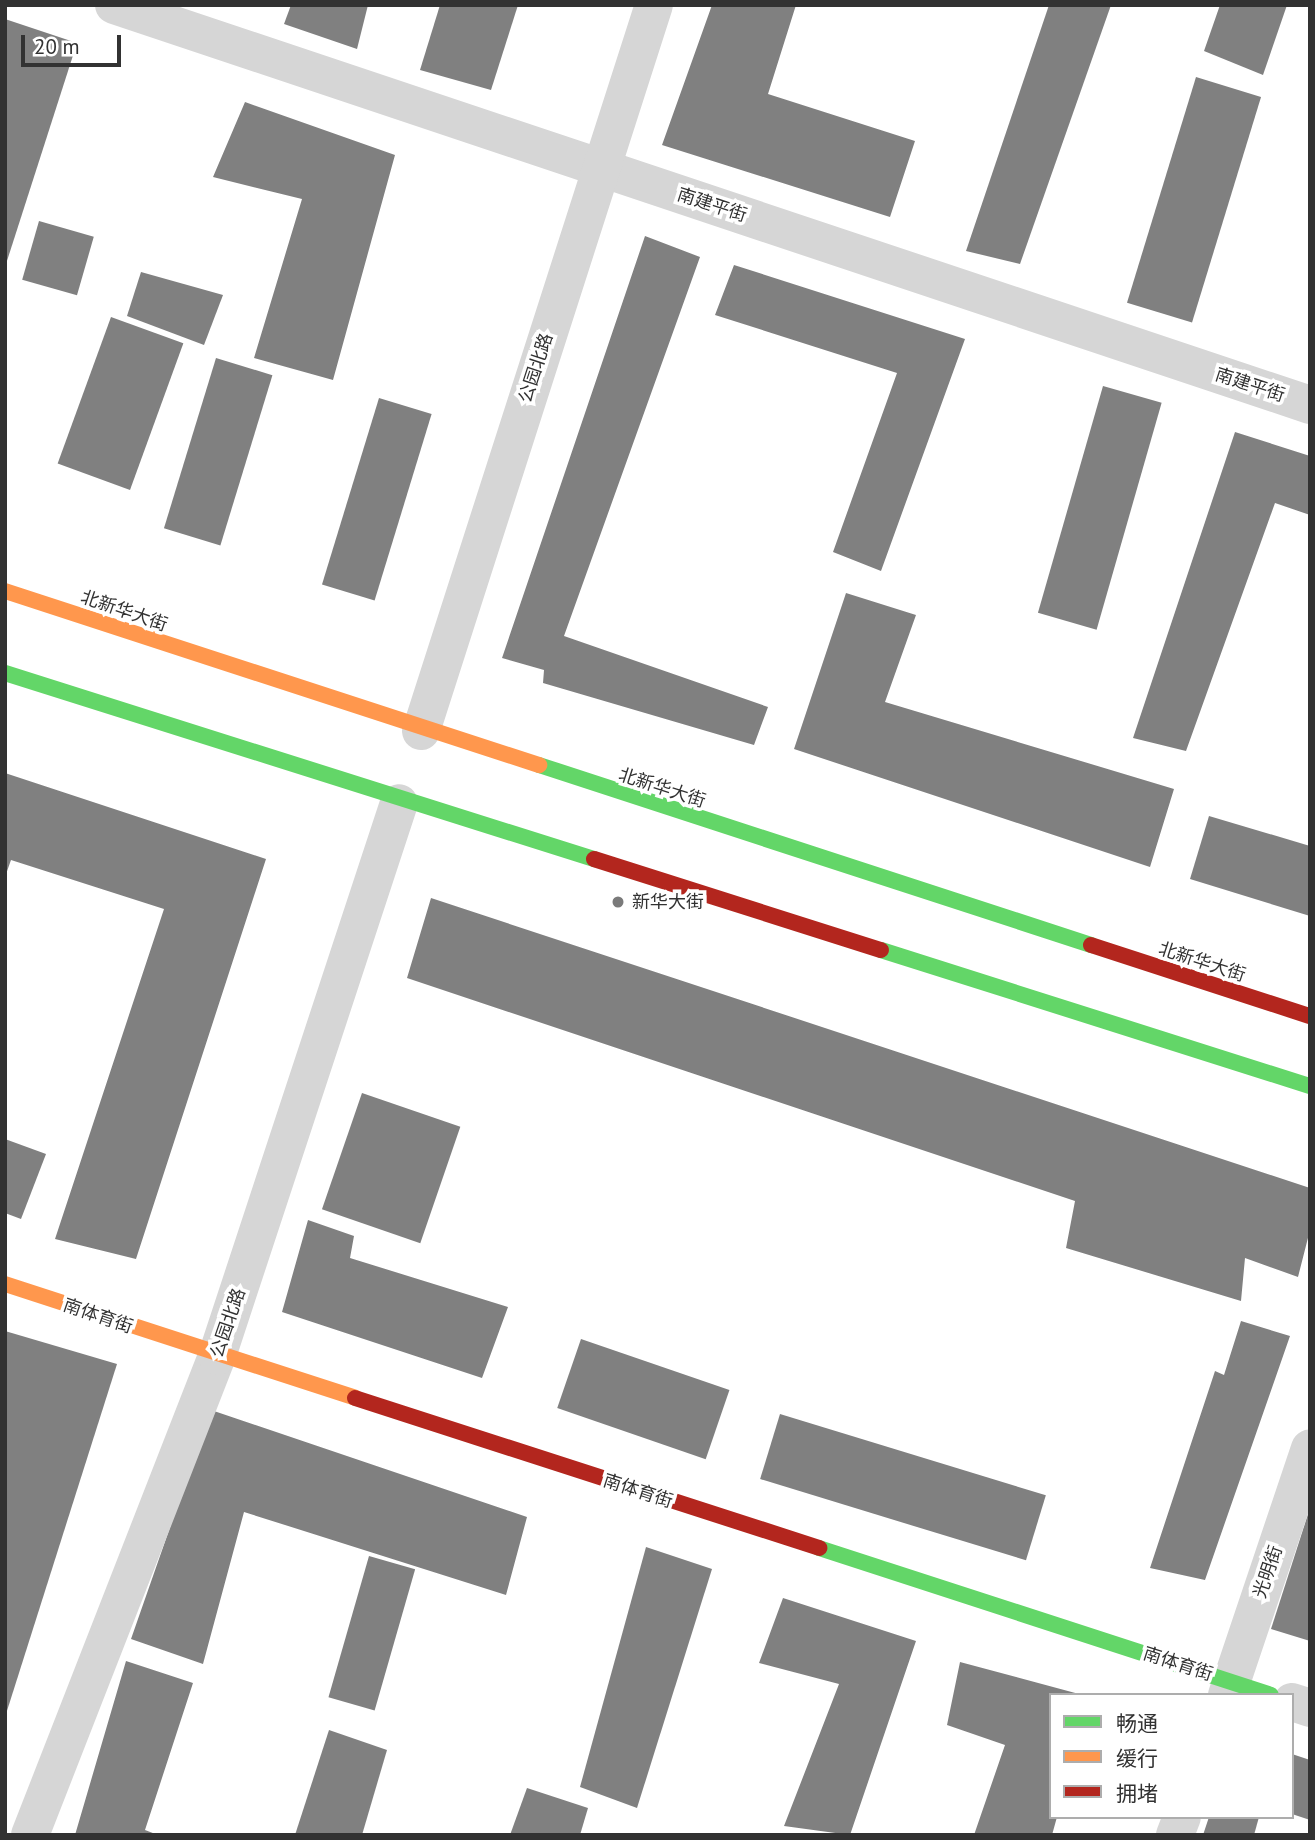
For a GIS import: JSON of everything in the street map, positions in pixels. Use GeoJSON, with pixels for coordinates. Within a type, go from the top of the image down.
{"type":"FeatureCollection","features":[{"type":"Feature","properties":{"kind":"main road","name":"北新华大街"},"geometry":{"type":"LineString","coordinates":[[5,591],[421,731],[1310,1016]]}},
{"type":"Feature","properties":{"kind":"main road"},"geometry":{"type":"LineString","coordinates":[[5,673],[399,803],[1310,1086]]}},
{"type":"Feature","properties":{"kind":"main road","name":"南体育街"},"geometry":{"type":"LineString","coordinates":[[5,1284],[1229,1688],[1259,1693]]}},
{"type":"Feature","properties":{"kind":"street","name":"南建平街"},"geometry":{"type":"LineString","coordinates":[[114,5],[1310,405]]}},
{"type":"Feature","properties":{"kind":"street","name":"公园北路"},"geometry":{"type":"LineString","coordinates":[[421,731],[599,167],[653,5]]}},
{"type":"Feature","properties":{"kind":"street","name":"公园北路"},"geometry":{"type":"LineString","coordinates":[[30,1835],[217,1356],[399,803]]}},
{"type":"Feature","properties":{"kind":"street","name":"光明街"},"geometry":{"type":"LineString","coordinates":[[1229,1688],[1310,1450]]}},
{"type":"Feature","properties":{"kind":"building"},"geometry":{"type":"Polygon","coordinates":[[[291,5],[368,5],[357,49],[284,24],[291,5]]]}},
{"type":"Feature","properties":{"kind":"building"},"geometry":{"type":"Polygon","coordinates":[[[440,5],[518,5],[491,90],[420,70],[440,5]]]}},
{"type":"Feature","properties":{"kind":"building"},"geometry":{"type":"Polygon","coordinates":[[[712,5],[796,5],[768,94],[915,141],[890,217],[662,145],[712,5]]]}},
{"type":"Feature","properties":{"kind":"building"},"geometry":{"type":"Polygon","coordinates":[[[1049,5],[1111,5],[1020,264],[966,251],[1049,5]]]}},
{"type":"Feature","properties":{"kind":"building"},"geometry":{"type":"Polygon","coordinates":[[[1220,5],[1287,5],[1263,75],[1204,51],[1220,5]]]}},
{"type":"Feature","properties":{"kind":"building"},"geometry":{"type":"Polygon","coordinates":[[[5,19],[77,43],[6,264],[5,264],[5,19]]]}},
{"type":"Feature","properties":{"kind":"building"},"geometry":{"type":"Polygon","coordinates":[[[1196,77],[1261,97],[1192,323],[1127,303],[1196,77]]]}},
{"type":"Feature","properties":{"kind":"building"},"geometry":{"type":"Polygon","coordinates":[[[245,102],[395,155],[333,380],[254,358],[302,199],[213,177],[245,102]]]}},
{"type":"Feature","properties":{"kind":"building"},"geometry":{"type":"Polygon","coordinates":[[[39,221],[94,237],[77,295],[22,280],[39,221]]]}},
{"type":"Feature","properties":{"kind":"building"},"geometry":{"type":"Polygon","coordinates":[[[645,236],[700,257],[564,636],[768,707],[754,745],[543,683],[544,670],[502,658],[645,236]]]}},
{"type":"Feature","properties":{"kind":"building"},"geometry":{"type":"Polygon","coordinates":[[[734,265],[965,339],[881,571],[833,552],[897,373],[715,315],[734,265]]]}},
{"type":"Feature","properties":{"kind":"building"},"geometry":{"type":"Polygon","coordinates":[[[141,272],[223,295],[204,345],[127,316],[141,272]]]}},
{"type":"Feature","properties":{"kind":"building"},"geometry":{"type":"Polygon","coordinates":[[[111,317],[183,343],[130,490],[58,464],[111,317]]]}},
{"type":"Feature","properties":{"kind":"building"},"geometry":{"type":"Polygon","coordinates":[[[216,358],[272,375],[220,545],[164,528],[216,358]]]}},
{"type":"Feature","properties":{"kind":"building"},"geometry":{"type":"Polygon","coordinates":[[[1103,386],[1162,403],[1097,630],[1038,613],[1103,386]]]}},
{"type":"Feature","properties":{"kind":"building"},"geometry":{"type":"Polygon","coordinates":[[[379,398],[432,414],[375,601],[322,584],[379,398]]]}},
{"type":"Feature","properties":{"kind":"building"},"geometry":{"type":"Polygon","coordinates":[[[1235,432],[1310,456],[1310,515],[1275,503],[1186,751],[1133,738],[1235,432]]]}},
{"type":"Feature","properties":{"kind":"building"},"geometry":{"type":"Polygon","coordinates":[[[846,593],[916,615],[885,702],[1174,789],[1150,867],[794,749],[846,593]]]}},
{"type":"Feature","properties":{"kind":"building"},"geometry":{"type":"Polygon","coordinates":[[[5,773],[266,859],[136,1259],[55,1239],[164,909],[11,860],[5,877],[5,773]]]}},
{"type":"Feature","properties":{"kind":"building"},"geometry":{"type":"Polygon","coordinates":[[[1209,816],[1310,846],[1310,916],[1190,879],[1209,816]]]}},
{"type":"Feature","properties":{"kind":"building"},"geometry":{"type":"Polygon","coordinates":[[[431,898],[1310,1188],[1310,1230],[1298,1277],[1245,1258],[1241,1301],[1066,1248],[1075,1201],[407,978],[431,898]]]}},
{"type":"Feature","properties":{"kind":"building"},"geometry":{"type":"Polygon","coordinates":[[[362,1093],[460,1127],[420,1243],[322,1209],[362,1093]]]}},
{"type":"Feature","properties":{"kind":"building"},"geometry":{"type":"Polygon","coordinates":[[[5,1139],[46,1154],[21,1219],[5,1213],[5,1139]]]}},
{"type":"Feature","properties":{"kind":"building"},"geometry":{"type":"Polygon","coordinates":[[[308,1220],[354,1236],[350,1258],[508,1307],[482,1378],[282,1312],[308,1220]]]}},
{"type":"Feature","properties":{"kind":"building"},"geometry":{"type":"Polygon","coordinates":[[[1241,1321],[1290,1336],[1205,1580],[1150,1568],[1215,1371],[1224,1375],[1241,1321]]]}},
{"type":"Feature","properties":{"kind":"building"},"geometry":{"type":"Polygon","coordinates":[[[5,1331],[117,1364],[6,1714],[5,1714],[5,1331]]]}},
{"type":"Feature","properties":{"kind":"building"},"geometry":{"type":"Polygon","coordinates":[[[581,1339],[729,1390],[706,1459],[557,1408],[581,1339]]]}},
{"type":"Feature","properties":{"kind":"building"},"geometry":{"type":"Polygon","coordinates":[[[211,1410],[527,1517],[506,1595],[244,1512],[203,1664],[131,1639],[211,1410]]]}},
{"type":"Feature","properties":{"kind":"building"},"geometry":{"type":"Polygon","coordinates":[[[780,1414],[1046,1495],[1026,1560],[760,1479],[780,1414]]]}},
{"type":"Feature","properties":{"kind":"building"},"geometry":{"type":"Polygon","coordinates":[[[1310,1511],[1310,1641],[1271,1629],[1310,1511]]]}},
{"type":"Feature","properties":{"kind":"building"},"geometry":{"type":"Polygon","coordinates":[[[646,1547],[712,1569],[637,1808],[580,1787],[646,1547]]]}},
{"type":"Feature","properties":{"kind":"building"},"geometry":{"type":"Polygon","coordinates":[[[369,1556],[415,1569],[375,1711],[328,1697],[369,1556]]]}},
{"type":"Feature","properties":{"kind":"building"},"geometry":{"type":"Polygon","coordinates":[[[783,1598],[916,1641],[850,1835],[784,1826],[839,1684],[759,1663],[783,1598]]]}},
{"type":"Feature","properties":{"kind":"building"},"geometry":{"type":"Polygon","coordinates":[[[126,1661],[193,1683],[145,1830],[158,1835],[75,1835],[126,1661]]]}},
{"type":"Feature","properties":{"kind":"building"},"geometry":{"type":"Polygon","coordinates":[[[960,1662],[1075,1693],[1049,1693],[1049,1819],[1056,1819],[1052,1835],[974,1835],[1005,1745],[947,1725],[960,1662]]]}},
{"type":"Feature","properties":{"kind":"building"},"geometry":{"type":"Polygon","coordinates":[[[329,1730],[387,1750],[362,1835],[295,1835],[329,1730]]]}},
{"type":"Feature","properties":{"kind":"building"},"geometry":{"type":"Polygon","coordinates":[[[1294,1755],[1310,1760],[1310,1820],[1294,1815],[1294,1755]]]}},
{"type":"Feature","properties":{"kind":"building"},"geometry":{"type":"Polygon","coordinates":[[[527,1788],[588,1808],[580,1835],[510,1835],[527,1788]]]}},
{"type":"Feature","properties":{"kind":"building"},"geometry":{"type":"Polygon","coordinates":[[[1208,1819],[1258,1819],[1254,1835],[1203,1835],[1208,1819]]]}},
{"type":"Feature","properties":{"kind":"traffic: fast"},"geometry":{"type":"LineString","coordinates":[[5,673],[594,859]]}},
{"type":"Feature","properties":{"kind":"traffic: fast"},"geometry":{"type":"LineString","coordinates":[[539,765],[1091,945]]}},
{"type":"Feature","properties":{"kind":"traffic: fast"},"geometry":{"type":"LineString","coordinates":[[881,950],[1310,1086]]}},
{"type":"Feature","properties":{"kind":"traffic: fast"},"geometry":{"type":"LineString","coordinates":[[819,1548],[1265,1693]]}},
{"type":"Feature","properties":{"kind":"traffic: slow"},"geometry":{"type":"LineString","coordinates":[[5,591],[539,765]]}},
{"type":"Feature","properties":{"kind":"traffic: slow"},"geometry":{"type":"LineString","coordinates":[[5,1284],[355,1398]]}},
{"type":"Feature","properties":{"kind":"traffic: jam"},"geometry":{"type":"LineString","coordinates":[[594,859],[881,950]]}},
{"type":"Feature","properties":{"kind":"traffic: jam"},"geometry":{"type":"LineString","coordinates":[[1091,945],[1310,1016]]}},
{"type":"Feature","properties":{"kind":"traffic: jam"},"geometry":{"type":"LineString","coordinates":[[355,1398],[819,1548]]}},
{"type":"Feature","properties":{"kind":"place","name":"新华大街"},"geometry":{"type":"Point","coordinates":[618,902]}}]}
